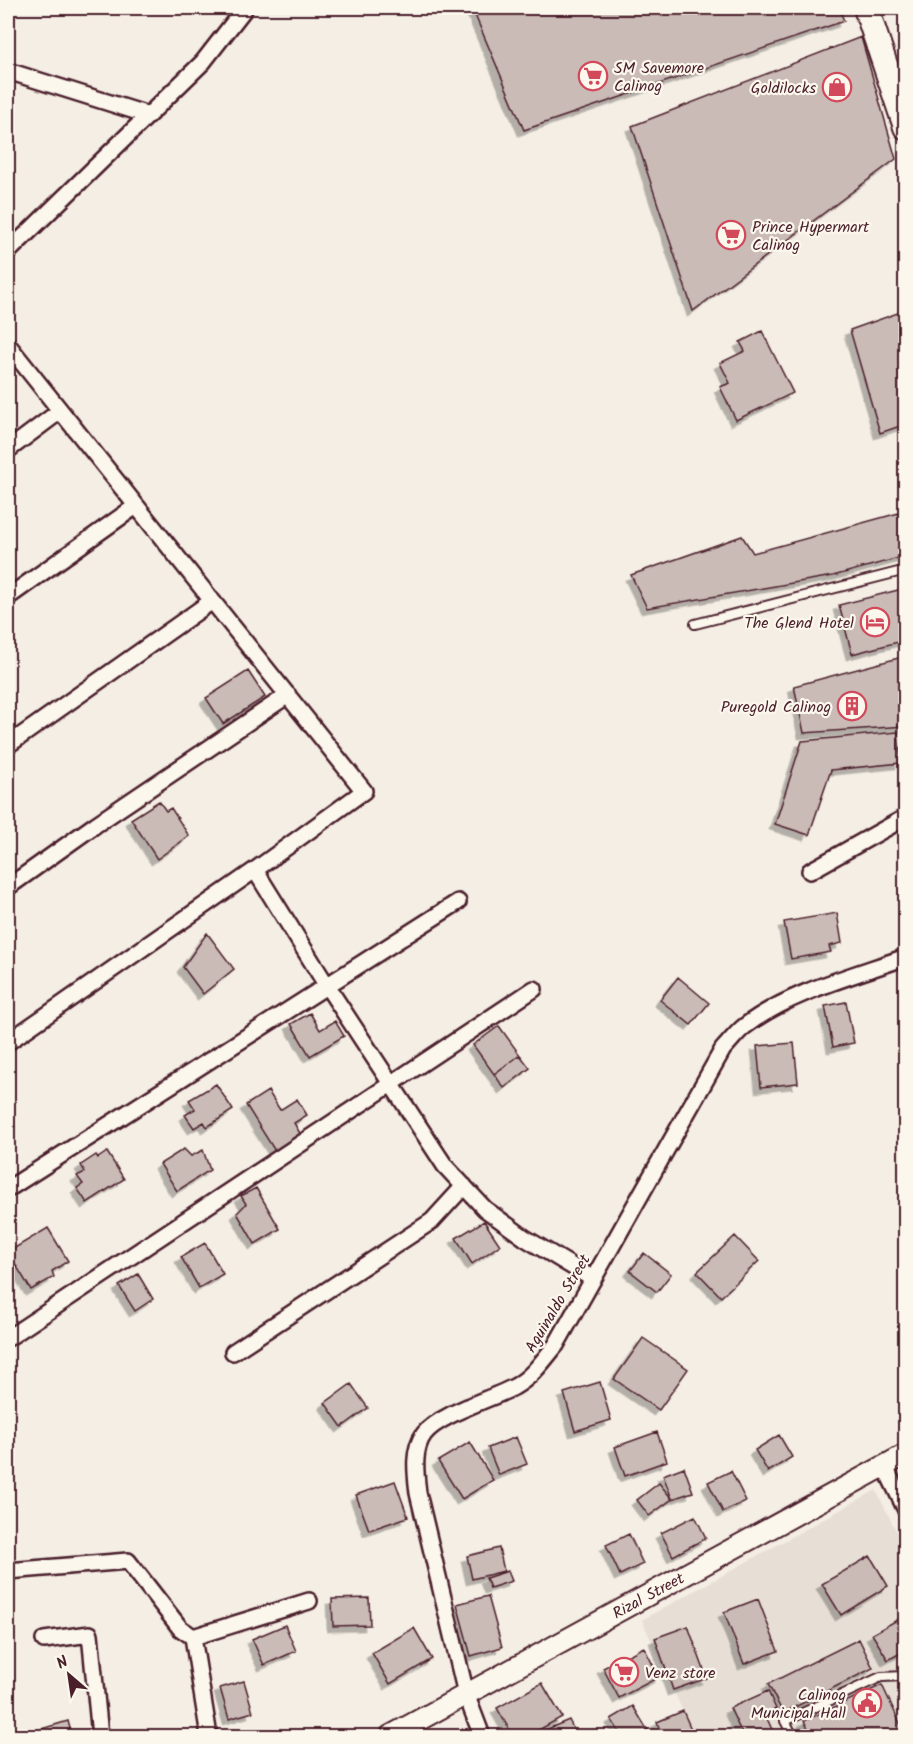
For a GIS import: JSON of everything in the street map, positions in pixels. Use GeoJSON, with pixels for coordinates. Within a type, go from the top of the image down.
{"type":"FeatureCollection","features":[{"type":"Feature","properties":{"kind":"main road"},"geometry":{"type":"LineString","coordinates":[[866,8],[906,127]]}},
{"type":"Feature","properties":{"kind":"street"},"geometry":{"type":"LineString","coordinates":[[8,252],[203,62],[244,8]]}},
{"type":"Feature","properties":{"kind":"street"},"geometry":{"type":"LineString","coordinates":[[8,71],[147,115]]}},
{"type":"Feature","properties":{"kind":"street"},"geometry":{"type":"LineString","coordinates":[[8,345],[364,791],[8,1042]]}},
{"type":"Feature","properties":{"kind":"street"},"geometry":{"type":"LineString","coordinates":[[8,450],[60,411]]}},
{"type":"Feature","properties":{"kind":"street"},"geometry":{"type":"LineString","coordinates":[[8,597],[136,506]]}},
{"type":"Feature","properties":{"kind":"street"},"geometry":{"type":"LineString","coordinates":[[8,745],[212,601]]}},
{"type":"Feature","properties":{"kind":"street"},"geometry":{"type":"LineString","coordinates":[[8,887],[95,825],[288,695]]}},
{"type":"Feature","properties":{"kind":"street"},"geometry":{"type":"LineString","coordinates":[[810,871],[906,817]]}},
{"type":"Feature","properties":{"kind":"street"},"geometry":{"type":"LineString","coordinates":[[255,870],[327,986],[445,1166],[485,1209],[525,1238],[593,1279]]}},
{"type":"Feature","properties":{"kind":"street"},"geometry":{"type":"LineString","coordinates":[[8,1189],[458,902]]}},
{"type":"Feature","properties":{"kind":"street","name":"Aguinaldo Street"},"geometry":{"type":"LineString","coordinates":[[482,1737],[466,1694],[418,1493],[415,1459],[423,1434],[440,1422],[516,1386],[537,1370],[556,1345],[723,1049],[743,1027],[768,1011],[810,992],[906,957]]}},
{"type":"Feature","properties":{"kind":"street"},"geometry":{"type":"LineString","coordinates":[[8,1338],[534,989]]}},
{"type":"Feature","properties":{"kind":"street"},"geometry":{"type":"LineString","coordinates":[[233,1352],[432,1221],[464,1186]]}},
{"type":"Feature","properties":{"kind":"street","name":"Rizal Street"},"geometry":{"type":"LineString","coordinates":[[390,1737],[906,1454]]}},
{"type":"Feature","properties":{"kind":"street"},"geometry":{"type":"LineString","coordinates":[[884,1465],[906,1510]]}},
{"type":"Feature","properties":{"kind":"street"},"geometry":{"type":"LineString","coordinates":[[8,1571],[128,1561],[180,1628],[193,1637],[209,1737]]}},
{"type":"Feature","properties":{"kind":"street"},"geometry":{"type":"LineString","coordinates":[[193,1637],[309,1601]]}},
{"type":"Feature","properties":{"kind":"street"},"geometry":{"type":"LineString","coordinates":[[44,1640],[90,1634],[100,1737]]}},
{"type":"Feature","properties":{"kind":"lane"},"geometry":{"type":"LineString","coordinates":[[695,624],[906,570]]}},
{"type":"Feature","properties":{"kind":"lane"},"geometry":{"type":"LineString","coordinates":[[793,1737],[785,1721],[881,1677],[906,1676]]}},
{"type":"Feature","properties":{"kind":"shaded area"},"geometry":{"type":"Polygon","coordinates":[[[876,1490],[905,1549],[905,1736],[694,1736],[642,1620],[876,1490]]]}},
{"type":"Feature","properties":{"kind":"building","name":"SM Savemore Calinog"},"geometry":{"type":"Polygon","coordinates":[[[472,8],[839,8],[844,21],[524,130],[472,8]]]}},
{"type":"Feature","properties":{"kind":"building","name":"Prince Hypermart Calinog"},"geometry":{"type":"Polygon","coordinates":[[[861,37],[896,159],[693,311],[632,126],[861,37]]]}},
{"type":"Feature","properties":{"kind":"building"},"geometry":{"type":"Polygon","coordinates":[[[906,310],[906,424],[880,433],[850,330],[906,310]]]}},
{"type":"Feature","properties":{"kind":"building"},"geometry":{"type":"Polygon","coordinates":[[[762,331],[793,393],[736,420],[720,387],[730,383],[720,363],[745,351],[740,342],[762,331]]]}},
{"type":"Feature","properties":{"kind":"building"},"geometry":{"type":"Polygon","coordinates":[[[906,511],[906,556],[833,576],[647,608],[631,575],[742,536],[753,553],[906,511]]]}},
{"type":"Feature","properties":{"kind":"building","name":"The Glend Hotel"},"geometry":{"type":"Polygon","coordinates":[[[906,588],[906,640],[852,654],[839,605],[906,588]]]}},
{"type":"Feature","properties":{"kind":"building","name":"Puregold Calinog"},"geometry":{"type":"Polygon","coordinates":[[[906,656],[906,726],[804,733],[794,686],[906,656]]]}},
{"type":"Feature","properties":{"kind":"building"},"geometry":{"type":"Polygon","coordinates":[[[248,671],[265,697],[223,724],[206,698],[248,671]]]}},
{"type":"Feature","properties":{"kind":"building"},"geometry":{"type":"Polygon","coordinates":[[[898,732],[901,763],[831,770],[809,835],[775,824],[802,741],[898,732]]]}},
{"type":"Feature","properties":{"kind":"building"},"geometry":{"type":"Polygon","coordinates":[[[159,801],[166,811],[171,808],[189,836],[157,859],[131,819],[159,801]]]}},
{"type":"Feature","properties":{"kind":"building"},"geometry":{"type":"Polygon","coordinates":[[[837,913],[842,943],[829,946],[831,952],[791,959],[784,922],[837,913]]]}},
{"type":"Feature","properties":{"kind":"building"},"geometry":{"type":"Polygon","coordinates":[[[207,933],[234,969],[203,994],[183,967],[207,933]]]}},
{"type":"Feature","properties":{"kind":"building"},"geometry":{"type":"Polygon","coordinates":[[[678,977],[709,1003],[691,1025],[660,1000],[678,977]]]}},
{"type":"Feature","properties":{"kind":"building"},"geometry":{"type":"Polygon","coordinates":[[[846,1002],[854,1043],[833,1047],[825,1006],[846,1002]]]}},
{"type":"Feature","properties":{"kind":"building"},"geometry":{"type":"Polygon","coordinates":[[[310,1013],[320,1030],[335,1021],[344,1036],[310,1056],[291,1024],[310,1013]]]}},
{"type":"Feature","properties":{"kind":"building"},"geometry":{"type":"Polygon","coordinates":[[[499,1026],[520,1055],[494,1074],[473,1045],[499,1026]]]}},
{"type":"Feature","properties":{"kind":"building"},"geometry":{"type":"Polygon","coordinates":[[[794,1043],[798,1083],[761,1087],[757,1046],[794,1043]]]}},
{"type":"Feature","properties":{"kind":"building"},"geometry":{"type":"Polygon","coordinates":[[[520,1055],[530,1068],[504,1088],[494,1074],[520,1055]]]}},
{"type":"Feature","properties":{"kind":"building"},"geometry":{"type":"Polygon","coordinates":[[[216,1084],[233,1110],[207,1127],[204,1122],[194,1128],[185,1115],[195,1109],[189,1100],[216,1084]]]}},
{"type":"Feature","properties":{"kind":"building"},"geometry":{"type":"Polygon","coordinates":[[[268,1091],[280,1110],[297,1099],[307,1115],[294,1123],[301,1135],[275,1151],[246,1105],[268,1091]]]}},
{"type":"Feature","properties":{"kind":"building"},"geometry":{"type":"Polygon","coordinates":[[[184,1149],[191,1156],[203,1150],[210,1170],[177,1191],[160,1164],[184,1149]]]}},
{"type":"Feature","properties":{"kind":"building"},"geometry":{"type":"Polygon","coordinates":[[[107,1152],[124,1179],[87,1203],[77,1188],[83,1184],[77,1176],[85,1172],[81,1165],[96,1155],[98,1158],[107,1152]]]}},
{"type":"Feature","properties":{"kind":"building"},"geometry":{"type":"Polygon","coordinates":[[[256,1188],[280,1229],[255,1244],[237,1213],[246,1204],[241,1196],[256,1188]]]}},
{"type":"Feature","properties":{"kind":"building"},"geometry":{"type":"Polygon","coordinates":[[[484,1221],[500,1245],[472,1264],[456,1238],[484,1221]]]}},
{"type":"Feature","properties":{"kind":"building"},"geometry":{"type":"Polygon","coordinates":[[[48,1228],[68,1261],[52,1271],[54,1277],[31,1290],[8,1252],[48,1228]]]}},
{"type":"Feature","properties":{"kind":"building"},"geometry":{"type":"Polygon","coordinates":[[[735,1236],[759,1261],[721,1297],[697,1272],[735,1236]]]}},
{"type":"Feature","properties":{"kind":"building"},"geometry":{"type":"Polygon","coordinates":[[[205,1243],[223,1274],[199,1288],[181,1257],[205,1243]]]}},
{"type":"Feature","properties":{"kind":"building"},"geometry":{"type":"Polygon","coordinates":[[[644,1253],[671,1274],[657,1292],[630,1271],[644,1253]]]}},
{"type":"Feature","properties":{"kind":"building"},"geometry":{"type":"Polygon","coordinates":[[[138,1274],[153,1299],[135,1311],[119,1286],[138,1274]]]}},
{"type":"Feature","properties":{"kind":"building"},"geometry":{"type":"Polygon","coordinates":[[[643,1338],[688,1369],[659,1410],[614,1379],[643,1338]]]}},
{"type":"Feature","properties":{"kind":"building"},"geometry":{"type":"Polygon","coordinates":[[[600,1382],[611,1420],[575,1431],[564,1393],[600,1382]]]}},
{"type":"Feature","properties":{"kind":"building"},"geometry":{"type":"Polygon","coordinates":[[[351,1384],[368,1408],[342,1427],[325,1403],[351,1384]]]}},
{"type":"Feature","properties":{"kind":"building"},"geometry":{"type":"Polygon","coordinates":[[[657,1432],[667,1461],[625,1476],[615,1447],[657,1432]]]}},
{"type":"Feature","properties":{"kind":"building"},"geometry":{"type":"Polygon","coordinates":[[[779,1435],[792,1457],[768,1472],[755,1450],[779,1435]]]}},
{"type":"Feature","properties":{"kind":"building"},"geometry":{"type":"Polygon","coordinates":[[[516,1437],[527,1464],[499,1475],[488,1448],[516,1437]]]}},
{"type":"Feature","properties":{"kind":"building"},"geometry":{"type":"Polygon","coordinates":[[[470,1442],[493,1480],[462,1499],[438,1461],[470,1442]]]}},
{"type":"Feature","properties":{"kind":"building"},"geometry":{"type":"Polygon","coordinates":[[[684,1467],[693,1492],[672,1499],[663,1475],[684,1467]]]}},
{"type":"Feature","properties":{"kind":"building"},"geometry":{"type":"Polygon","coordinates":[[[731,1471],[746,1501],[723,1512],[708,1482],[731,1471]]]}},
{"type":"Feature","properties":{"kind":"building"},"geometry":{"type":"Polygon","coordinates":[[[395,1481],[408,1517],[369,1530],[356,1495],[395,1481]]]}},
{"type":"Feature","properties":{"kind":"building"},"geometry":{"type":"Polygon","coordinates":[[[659,1483],[672,1499],[649,1516],[637,1500],[659,1483]]]}},
{"type":"Feature","properties":{"kind":"building"},"geometry":{"type":"Polygon","coordinates":[[[695,1516],[706,1538],[673,1556],[661,1533],[695,1516]]]}},
{"type":"Feature","properties":{"kind":"building"},"geometry":{"type":"Polygon","coordinates":[[[629,1534],[643,1564],[620,1575],[606,1545],[629,1534]]]}},
{"type":"Feature","properties":{"kind":"building"},"geometry":{"type":"Polygon","coordinates":[[[499,1548],[504,1571],[472,1579],[467,1556],[499,1548]]]}},
{"type":"Feature","properties":{"kind":"building"},"geometry":{"type":"Polygon","coordinates":[[[870,1556],[888,1586],[841,1615],[822,1584],[870,1556]]]}},
{"type":"Feature","properties":{"kind":"building"},"geometry":{"type":"Polygon","coordinates":[[[508,1571],[512,1581],[490,1588],[486,1578],[508,1571]]]}},
{"type":"Feature","properties":{"kind":"building"},"geometry":{"type":"Polygon","coordinates":[[[488,1596],[502,1647],[471,1656],[457,1604],[488,1596]]]}},
{"type":"Feature","properties":{"kind":"building"},"geometry":{"type":"Polygon","coordinates":[[[369,1598],[370,1625],[333,1626],[332,1599],[369,1598]]]}},
{"type":"Feature","properties":{"kind":"building"},"geometry":{"type":"Polygon","coordinates":[[[758,1599],[778,1651],[744,1664],[724,1612],[758,1599]]]}},
{"type":"Feature","properties":{"kind":"building"},"geometry":{"type":"Polygon","coordinates":[[[906,1615],[906,1650],[888,1660],[872,1634],[906,1615]]]}},
{"type":"Feature","properties":{"kind":"building"},"geometry":{"type":"Polygon","coordinates":[[[285,1625],[296,1651],[264,1665],[252,1639],[285,1625]]]}},
{"type":"Feature","properties":{"kind":"building"},"geometry":{"type":"Polygon","coordinates":[[[688,1626],[707,1678],[673,1690],[655,1638],[688,1626]]]}},
{"type":"Feature","properties":{"kind":"building"},"geometry":{"type":"Polygon","coordinates":[[[414,1628],[432,1659],[390,1684],[372,1653],[414,1628]]]}},
{"type":"Feature","properties":{"kind":"building"},"geometry":{"type":"Polygon","coordinates":[[[859,1639],[873,1668],[783,1713],[768,1684],[859,1639]]]}},
{"type":"Feature","properties":{"kind":"building"},"geometry":{"type":"Polygon","coordinates":[[[644,1647],[659,1677],[619,1698],[603,1668],[644,1647]]]}},
{"type":"Feature","properties":{"kind":"building"},"geometry":{"type":"Polygon","coordinates":[[[244,1681],[253,1712],[229,1719],[220,1688],[244,1681]]]}},
{"type":"Feature","properties":{"kind":"building"},"geometry":{"type":"Polygon","coordinates":[[[542,1683],[562,1717],[528,1736],[513,1736],[497,1708],[542,1683]]]}},
{"type":"Feature","properties":{"kind":"building","name":"Calinog Municipal Hall"},"geometry":{"type":"Polygon","coordinates":[[[882,1685],[906,1736],[812,1736],[804,1721],[882,1685]]]}},
{"type":"Feature","properties":{"kind":"building"},"geometry":{"type":"Polygon","coordinates":[[[768,1691],[776,1709],[765,1714],[775,1736],[743,1736],[730,1708],[768,1691]]]}},
{"type":"Feature","properties":{"kind":"building"},"geometry":{"type":"Polygon","coordinates":[[[633,1706],[648,1731],[639,1736],[622,1736],[611,1719],[633,1706]]]}},
{"type":"Feature","properties":{"kind":"building"},"geometry":{"type":"Polygon","coordinates":[[[683,1711],[694,1736],[662,1736],[657,1722],[683,1711]]]}},
{"type":"Feature","properties":{"kind":"building"},"geometry":{"type":"Polygon","coordinates":[[[569,1720],[577,1736],[531,1736],[569,1720]]]}},
{"type":"Feature","properties":{"kind":"building"},"geometry":{"type":"Polygon","coordinates":[[[68,1721],[72,1736],[40,1736],[38,1730],[68,1721]]]}},
{"type":"Feature","properties":{"kind":"place","name":"SM Savemore Calinog"},"geometry":{"type":"Point","coordinates":[593,76]}},
{"type":"Feature","properties":{"kind":"place","name":"Goldilocks"},"geometry":{"type":"Point","coordinates":[837,87]}},
{"type":"Feature","properties":{"kind":"place","name":"Prince Hypermart Calinog"},"geometry":{"type":"Point","coordinates":[731,235]}},
{"type":"Feature","properties":{"kind":"place","name":"The Glend Hotel"},"geometry":{"type":"Point","coordinates":[875,622]}},
{"type":"Feature","properties":{"kind":"place","name":"Puregold Calinog"},"geometry":{"type":"Point","coordinates":[852,706]}},
{"type":"Feature","properties":{"kind":"place","name":"Venz store"},"geometry":{"type":"Point","coordinates":[624,1672]}},
{"type":"Feature","properties":{"kind":"place","name":"Calinog Municipal Hall"},"geometry":{"type":"Point","coordinates":[867,1703]}}]}
